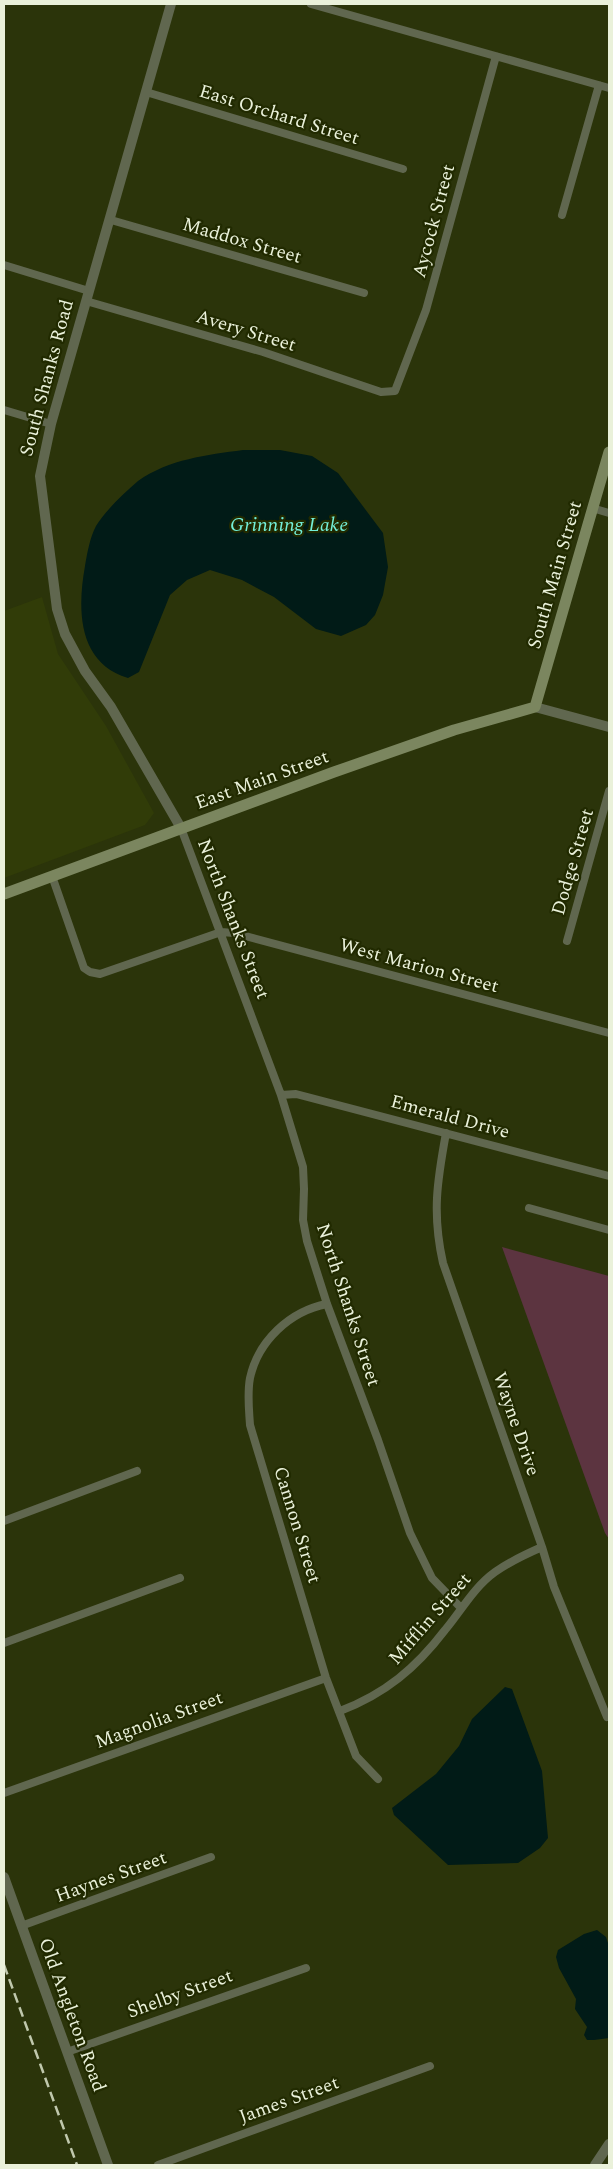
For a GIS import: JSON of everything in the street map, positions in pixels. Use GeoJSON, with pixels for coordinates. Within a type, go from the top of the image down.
{"type":"FeatureCollection","features":[{"type":"Feature","properties":{"kind":"main road","name":"South Main Street"},"geometry":{"type":"LineString","coordinates":[[535,707],[609,452]]}},
{"type":"Feature","properties":{"kind":"main road","name":"East Main Street"},"geometry":{"type":"LineString","coordinates":[[4,894],[454,730],[535,707]]}},
{"type":"Feature","properties":{"kind":"street","name":"South Shanks Road"},"geometry":{"type":"LineString","coordinates":[[171,4],[111,220],[51,424],[42,464],[41,492],[57,609],[65,634],[85,671],[111,707],[181,828]]}},
{"type":"Feature","properties":{"kind":"street"},"geometry":{"type":"LineString","coordinates":[[311,4],[609,88]]}},
{"type":"Feature","properties":{"kind":"street","name":"Aycock Street"},"geometry":{"type":"LineString","coordinates":[[395,391],[426,310],[496,56]]}},
{"type":"Feature","properties":{"kind":"street"},"geometry":{"type":"LineString","coordinates":[[562,215],[599,85]]}},
{"type":"Feature","properties":{"kind":"street","name":"East Orchard Street"},"geometry":{"type":"LineString","coordinates":[[146,92],[403,169]]}},
{"type":"Feature","properties":{"kind":"street","name":"Maddox Street"},"geometry":{"type":"LineString","coordinates":[[111,220],[364,293]]}},
{"type":"Feature","properties":{"kind":"street"},"geometry":{"type":"LineString","coordinates":[[4,266],[89,291]]}},
{"type":"Feature","properties":{"kind":"street","name":"Avery Street"},"geometry":{"type":"LineString","coordinates":[[86,301],[263,352],[381,392],[395,391]]}},
{"type":"Feature","properties":{"kind":"street"},"geometry":{"type":"LineString","coordinates":[[4,410],[51,424]]}},
{"type":"Feature","properties":{"kind":"street"},"geometry":{"type":"LineString","coordinates":[[592,508],[609,513]]}},
{"type":"Feature","properties":{"kind":"street"},"geometry":{"type":"LineString","coordinates":[[535,707],[609,728]]}},
{"type":"Feature","properties":{"kind":"street","name":"Dodge Street"},"geometry":{"type":"LineString","coordinates":[[567,941],[609,791]]}},
{"type":"Feature","properties":{"kind":"street","name":"North Shanks Street"},"geometry":{"type":"LineString","coordinates":[[181,828],[281,1095],[302,1167],[304,1189],[303,1220],[307,1241],[327,1304],[378,1440],[410,1533],[432,1578],[461,1608]]}},
{"type":"Feature","properties":{"kind":"street"},"geometry":{"type":"LineString","coordinates":[[52,876],[84,968],[90,972],[100,974],[221,932]]}},
{"type":"Feature","properties":{"kind":"street","name":"West Marion Street"},"geometry":{"type":"LineString","coordinates":[[221,932],[244,935],[609,1033]]}},
{"type":"Feature","properties":{"kind":"street","name":"Emerald Drive"},"geometry":{"type":"LineString","coordinates":[[281,1095],[296,1094],[609,1176]]}},
{"type":"Feature","properties":{"kind":"street","name":"Wayne Drive"},"geometry":{"type":"LineString","coordinates":[[446,1133],[436,1185],[435,1205],[441,1254],[554,1587],[607,1717]]}},
{"type":"Feature","properties":{"kind":"street"},"geometry":{"type":"LineString","coordinates":[[529,1208],[609,1230]]}},
{"type":"Feature","properties":{"kind":"street","name":"Cannon Street"},"geometry":{"type":"LineString","coordinates":[[327,1304],[313,1307],[296,1316],[266,1342],[250,1378],[248,1397],[250,1425],[326,1678],[356,1756],[378,1778]]}},
{"type":"Feature","properties":{"kind":"street"},"geometry":{"type":"LineString","coordinates":[[4,1521],[137,1471]]}},
{"type":"Feature","properties":{"kind":"street","name":"Mifflin Street"},"geometry":{"type":"LineString","coordinates":[[340,1711],[374,1697],[406,1674],[494,1572],[542,1547]]}},
{"type":"Feature","properties":{"kind":"street"},"geometry":{"type":"LineString","coordinates":[[4,1642],[180,1578]]}},
{"type":"Feature","properties":{"kind":"street","name":"Magnolia Street"},"geometry":{"type":"LineString","coordinates":[[4,1793],[326,1678]]}},
{"type":"Feature","properties":{"kind":"street","name":"Haynes Street"},"geometry":{"type":"LineString","coordinates":[[21,1926],[155,1879],[211,1857]]}},
{"type":"Feature","properties":{"kind":"street","name":"Old Angleton Road"},"geometry":{"type":"LineString","coordinates":[[4,1877],[106,2165]]}},
{"type":"Feature","properties":{"kind":"street","name":"Shelby Street"},"geometry":{"type":"LineString","coordinates":[[67,2052],[306,1968]]}},
{"type":"Feature","properties":{"kind":"street","name":"James Street"},"geometry":{"type":"LineString","coordinates":[[158,2165],[430,2066]]}},
{"type":"Feature","properties":{"kind":"street"},"geometry":{"type":"LineString","coordinates":[[595,2165],[609,2144]]}},
{"type":"Feature","properties":{"kind":"shaded area"},"geometry":{"type":"Polygon","coordinates":[[[42,597],[58,654],[106,726],[154,813],[145,825],[4,878],[4,611],[42,597]]]}},
{"type":"Feature","properties":{"kind":"shaded area"},"geometry":{"type":"Polygon","coordinates":[[[502,1247],[609,1276],[609,1539],[605,1533],[502,1247]]]}},
{"type":"Feature","properties":{"kind":"water","name":"Grinning Lake"},"geometry":{"type":"Polygon","coordinates":[[[243,450],[280,450],[312,456],[338,473],[383,533],[388,567],[383,595],[375,615],[366,625],[341,636],[316,629],[274,597],[242,580],[210,570],[187,580],[170,595],[139,672],[128,678],[111,671],[90,648],[82,617],[82,583],[90,540],[96,526],[121,496],[138,481],[150,474],[189,459],[243,450]]]}},
{"type":"Feature","properties":{"kind":"water"},"geometry":{"type":"Polygon","coordinates":[[[505,1687],[512,1689],[542,1771],[548,1838],[540,1848],[518,1863],[448,1865],[394,1815],[392,1808],[436,1774],[459,1746],[472,1719],[505,1687]]]}},
{"type":"Feature","properties":{"kind":"water"},"geometry":{"type":"Polygon","coordinates":[[[597,1930],[606,1937],[609,1946],[609,2038],[587,2040],[584,2035],[587,2027],[575,2009],[576,1999],[559,1968],[556,1957],[558,1950],[584,1934],[597,1930]]]}},
{"type":"Feature","properties":{"kind":"railway"},"geometry":{"type":"LineString","coordinates":[[4,1965],[77,2165]]}}]}
